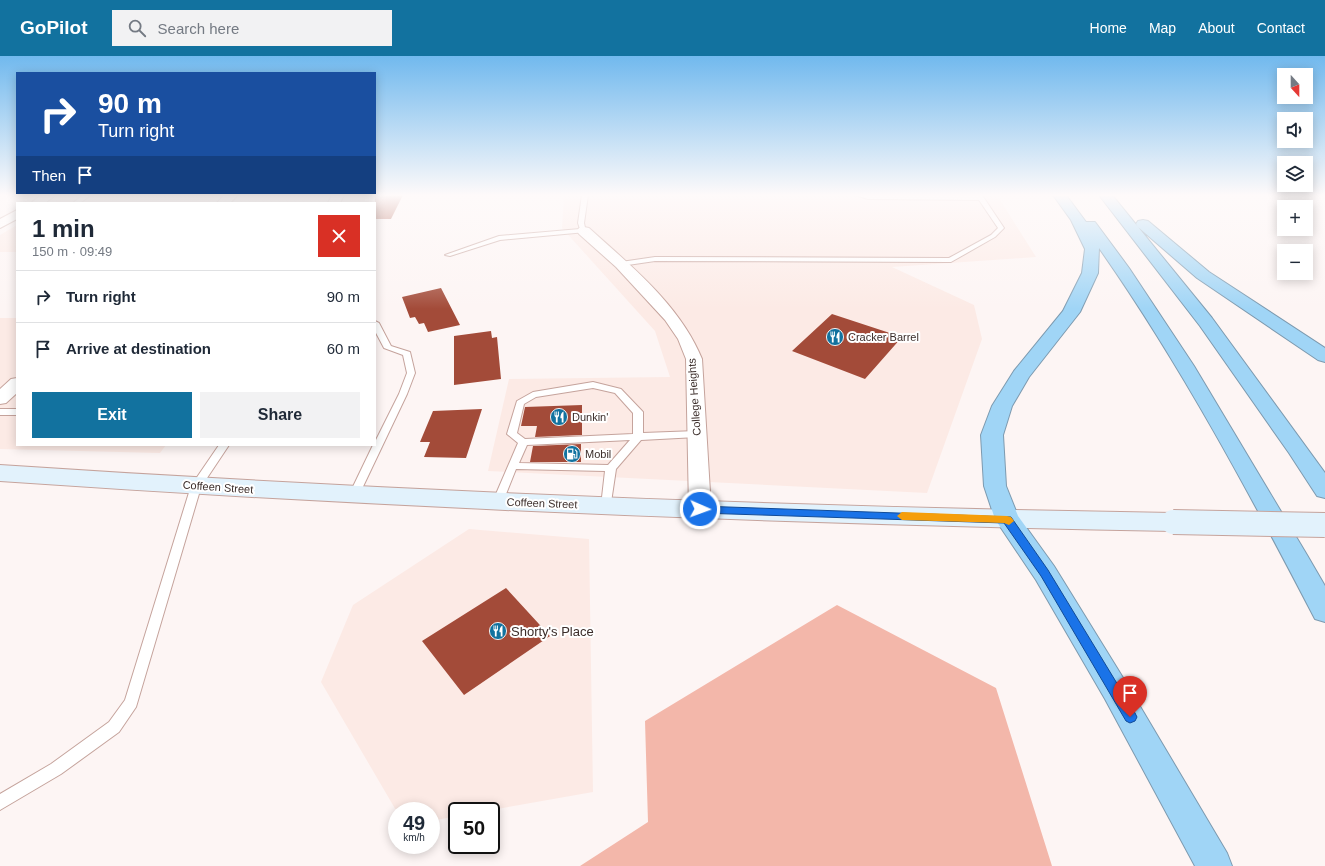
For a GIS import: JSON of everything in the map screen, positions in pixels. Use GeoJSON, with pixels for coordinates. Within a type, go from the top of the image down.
{"type":"FeatureCollection","features":[{"type":"Feature","properties":{"kind":"highway"},"geometry":{"type":"LineString","coordinates":[[1084,233],[1092,249],[1090,273],[1071,312],[1020,375],[1002,406],[992,435],[995,486],[1007,519],[1045,573],[1115,690],[1214,866]]}},
{"type":"Feature","properties":{"kind":"highway"},"geometry":{"type":"LineString","coordinates":[[1096,233],[1155,316],[1210,406],[1325,611]]}},
{"type":"Feature","properties":{"kind":"highway"},"geometry":{"type":"LineString","coordinates":[[1135,233],[1206,322],[1297,448],[1325,490]]}},
{"type":"Feature","properties":{"kind":"highway"},"geometry":{"type":"LineString","coordinates":[[1153,233],[1175,253],[1202,274],[1325,356]]}},
{"type":"Feature","properties":{"kind":"main road","name":"Coffeen Street"},"geometry":{"type":"LineString","coordinates":[[0,473],[354,495],[606,506],[1007,519],[1325,525]]}},
{"type":"Feature","properties":{"kind":"street","name":"College Heights"},"geometry":{"type":"LineString","coordinates":[[586,233],[621,264],[671,318],[686,339],[694,359],[700,509]]}},
{"type":"Feature","properties":{"kind":"street"},"geometry":{"type":"LineString","coordinates":[[0,399],[16,384]]}},
{"type":"Feature","properties":{"kind":"lane"},"geometry":{"type":"LineString","coordinates":[[448,255],[499,238],[562,233]]}},
{"type":"Feature","properties":{"kind":"lane"},"geometry":{"type":"LineString","coordinates":[[621,264],[655,258],[951,260],[996,233]]}},
{"type":"Feature","properties":{"kind":"lane"},"geometry":{"type":"LineString","coordinates":[[354,495],[403,394],[411,373],[407,354],[388,348],[376,326]]}},
{"type":"Feature","properties":{"kind":"lane"},"geometry":{"type":"LineString","coordinates":[[606,506],[611,468],[638,437],[638,412],[618,390],[593,385],[534,395],[520,403],[512,434],[523,442],[598,439],[638,437],[697,434]]}},
{"type":"Feature","properties":{"kind":"lane"},"geometry":{"type":"LineString","coordinates":[[0,412],[16,412]]}},
{"type":"Feature","properties":{"kind":"lane"},"geometry":{"type":"LineString","coordinates":[[589,447],[598,439]]}},
{"type":"Feature","properties":{"kind":"lane"},"geometry":{"type":"LineString","coordinates":[[564,447],[572,440]]}},
{"type":"Feature","properties":{"kind":"lane"},"geometry":{"type":"LineString","coordinates":[[498,501],[523,442]]}},
{"type":"Feature","properties":{"kind":"lane"},"geometry":{"type":"LineString","coordinates":[[0,802],[56,769],[114,727],[131,703],[196,486],[223,446]]}},
{"type":"Feature","properties":{"kind":"lane"},"geometry":{"type":"LineString","coordinates":[[513,466],[570,464],[611,468]]}},
{"type":"Feature","properties":{"kind":"shaded area"},"geometry":{"type":"Polygon","coordinates":[[[4,233],[16,233],[16,252],[0,252],[0,235],[4,233]]]}},
{"type":"Feature","properties":{"kind":"shaded area"},"geometry":{"type":"Polygon","coordinates":[[[566,233],[1021,233],[1036,257],[892,267],[974,305],[982,339],[927,493],[488,471],[509,379],[670,377],[655,331],[566,233]]]}},
{"type":"Feature","properties":{"kind":"shaded area"},"geometry":{"type":"Polygon","coordinates":[[[0,318],[16,318],[16,446],[165,446],[160,453],[0,449],[0,318]]]}},
{"type":"Feature","properties":{"kind":"shaded area"},"geometry":{"type":"Polygon","coordinates":[[[469,529],[589,539],[593,792],[500,809],[500,802],[448,802],[448,818],[440,819],[440,802],[391,802],[321,682],[353,605],[469,529]]]}},
{"type":"Feature","properties":{"kind":"shaded area"},"geometry":{"type":"Polygon","coordinates":[[[837,605],[996,688],[1052,866],[580,866],[648,822],[645,721],[837,605]]]}},
{"type":"Feature","properties":{"kind":"building"},"geometry":{"type":"Polygon","coordinates":[[[441,288],[460,325],[428,332],[424,323],[419,324],[415,317],[410,318],[402,297],[441,288]]]}},
{"type":"Feature","properties":{"kind":"building"},"geometry":{"type":"Polygon","coordinates":[[[832,314],[902,337],[865,379],[792,351],[832,314]]]}},
{"type":"Feature","properties":{"kind":"building"},"geometry":{"type":"Polygon","coordinates":[[[491,331],[492,338],[497,337],[501,379],[454,385],[454,336],[491,331]]]}},
{"type":"Feature","properties":{"kind":"building"},"geometry":{"type":"Polygon","coordinates":[[[582,405],[582,435],[535,437],[537,426],[521,426],[525,407],[582,405]]]}},
{"type":"Feature","properties":{"kind":"building"},"geometry":{"type":"Polygon","coordinates":[[[482,409],[466,458],[424,457],[430,442],[420,442],[433,411],[482,409]]]}},
{"type":"Feature","properties":{"kind":"building"},"geometry":{"type":"Polygon","coordinates":[[[581,444],[581,462],[530,462],[533,446],[581,444]]]}},
{"type":"Feature","properties":{"kind":"building"},"geometry":{"type":"Polygon","coordinates":[[[506,588],[550,636],[464,695],[422,641],[506,588]]]}},
{"type":"Feature","properties":{"kind":"slow traffic"},"geometry":{"type":"LineString","coordinates":[[902,516],[1007,519],[1009,521]]}},
{"type":"Feature","properties":{"kind":"place","name":"Cracker Barrel"},"geometry":{"type":"Point","coordinates":[835,337]}},
{"type":"Feature","properties":{"kind":"place","name":"Dunkin'"},"geometry":{"type":"Point","coordinates":[559,417]}},
{"type":"Feature","properties":{"kind":"place","name":"Mobil"},"geometry":{"type":"Point","coordinates":[572,454]}},
{"type":"Feature","properties":{"kind":"place","name":"Shorty's Place"},"geometry":{"type":"Point","coordinates":[498,631]}},
{"type":"Feature","properties":{"kind":"route"},"geometry":{"type":"LineString","coordinates":[[700,509],[1007,519],[1045,573],[1130,717]]}}]}
